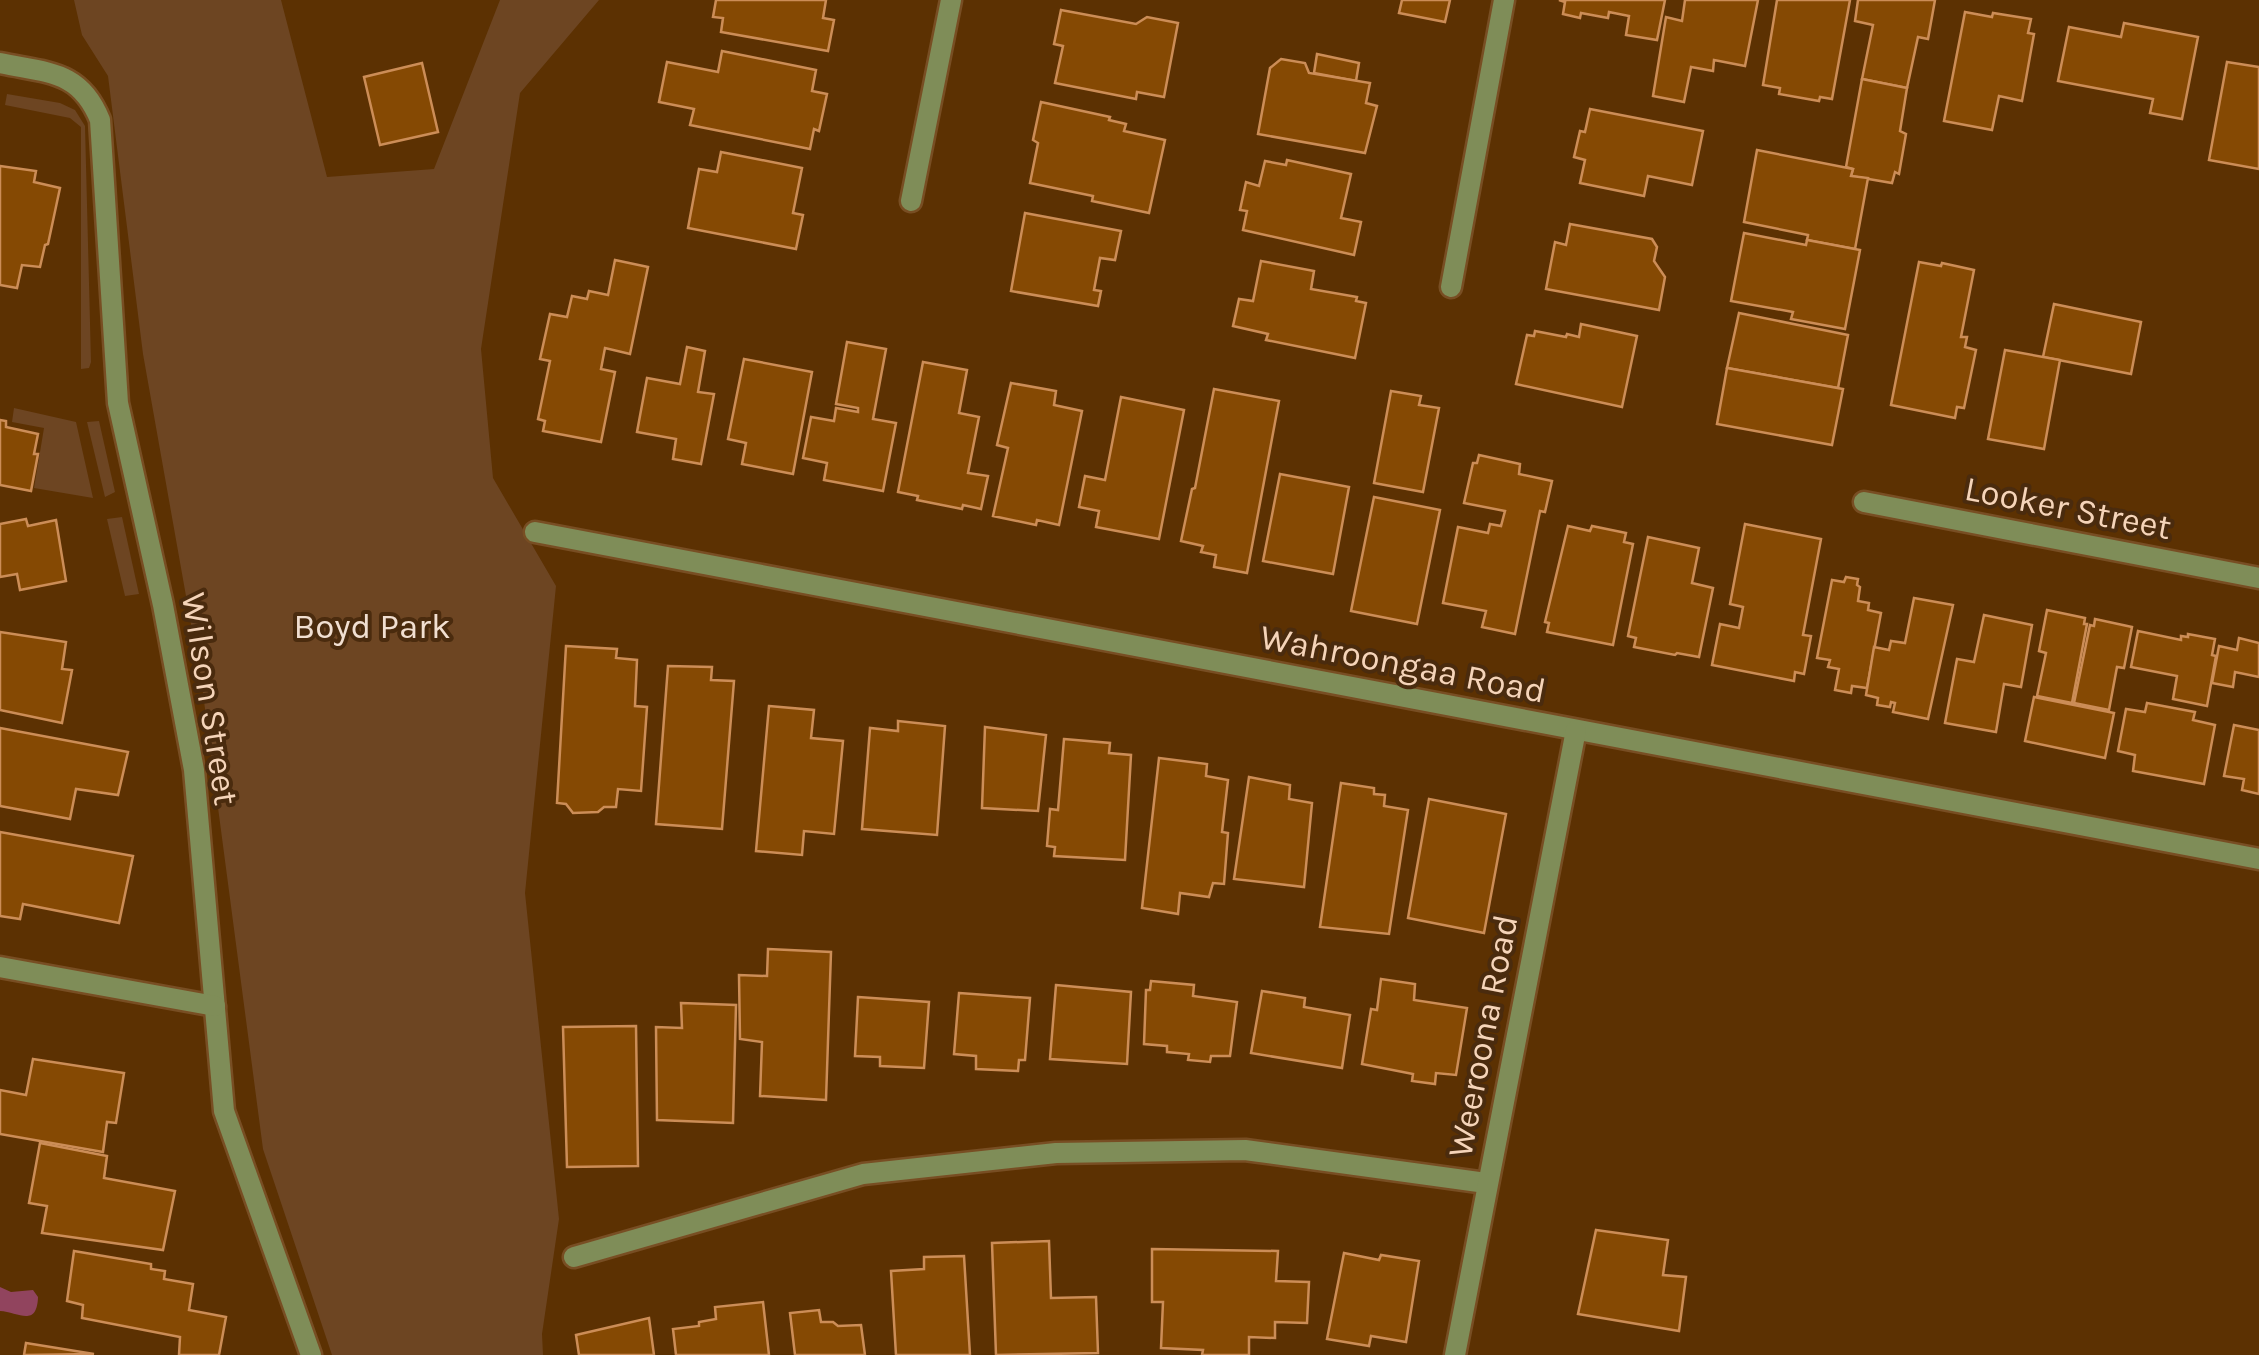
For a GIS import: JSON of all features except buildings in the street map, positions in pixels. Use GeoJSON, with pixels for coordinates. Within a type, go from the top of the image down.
{"type":"FeatureCollection","features":[{"type":"Feature","properties":{"kind":"street"},"geometry":{"type":"LineString","coordinates":[[912,201],[951,0]]}},
{"type":"Feature","properties":{"kind":"street"},"geometry":{"type":"LineString","coordinates":[[1451,287],[1504,0]]}},
{"type":"Feature","properties":{"kind":"street","name":"Wilson Street"},"geometry":{"type":"LineString","coordinates":[[0,63],[63,77],[82,87],[100,120],[118,403],[194,770],[224,1110],[311,1355]]}},
{"type":"Feature","properties":{"kind":"street","name":"Looker Street"},"geometry":{"type":"LineString","coordinates":[[1864,502],[2259,578]]}},
{"type":"Feature","properties":{"kind":"street","name":"Wahroongaa Road"},"geometry":{"type":"LineString","coordinates":[[535,532],[2259,859]]}},
{"type":"Feature","properties":{"kind":"street","name":"Weeroona Road"},"geometry":{"type":"LineString","coordinates":[[1455,1355],[1576,730]]}},
{"type":"Feature","properties":{"kind":"street"},"geometry":{"type":"LineString","coordinates":[[0,967],[216,1006]]}},
{"type":"Feature","properties":{"kind":"street"},"geometry":{"type":"LineString","coordinates":[[574,1257],[863,1174],[1056,1153],[1246,1150],[1486,1182]]}},
{"type":"Feature","properties":{"kind":"green space","name":"Boyd Park"},"geometry":{"type":"Polygon","coordinates":[[[74,0],[281,0],[327,177],[434,169],[500,0],[599,0],[520,93],[481,349],[493,478],[556,586],[525,893],[559,1219],[542,1334],[543,1355],[332,1355],[263,1149],[202,686],[143,354],[108,76],[82,35],[74,0]]]}},
{"type":"Feature","properties":{"kind":"green space"},"geometry":{"type":"Polygon","coordinates":[[[7,94],[60,103],[75,110],[85,126],[89,368],[81,369],[81,127],[70,118],[5,105],[7,94]]]}},
{"type":"Feature","properties":{"kind":"green space"},"geometry":{"type":"Polygon","coordinates":[[[14,408],[76,422],[93,498],[34,488],[44,428],[12,422],[14,408]]]}},
{"type":"Feature","properties":{"kind":"green space"},"geometry":{"type":"Polygon","coordinates":[[[99,421],[115,492],[105,497],[87,422],[99,421]]]}},
{"type":"Feature","properties":{"kind":"green space"},"geometry":{"type":"Polygon","coordinates":[[[122,517],[139,594],[125,596],[107,519],[122,517]]]}},
{"type":"Feature","properties":{"kind":"shaded area"},"geometry":{"type":"Polygon","coordinates":[[[0,1287],[11,1292],[33,1290],[38,1297],[34,1312],[25,1316],[0,1311],[0,1287]]]}}]}
